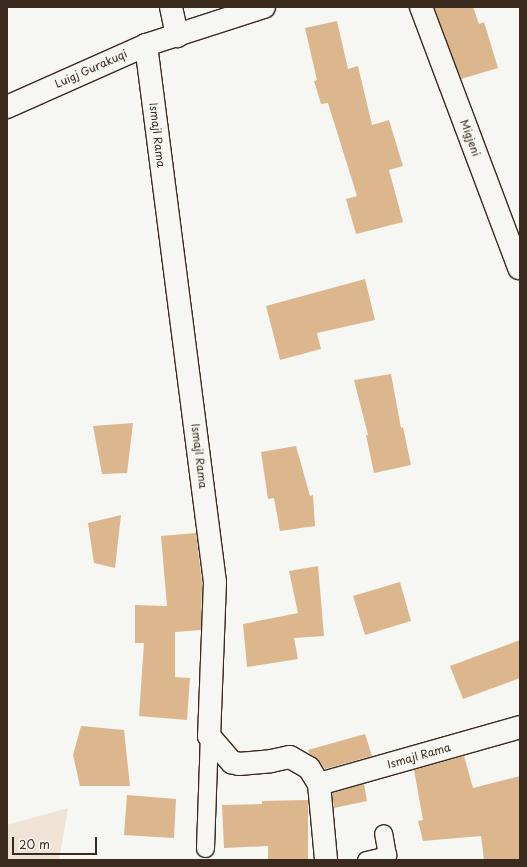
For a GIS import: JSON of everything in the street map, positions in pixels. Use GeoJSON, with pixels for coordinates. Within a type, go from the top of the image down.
{"type":"FeatureCollection","features":[{"type":"Feature","properties":{"kind":"street"},"geometry":{"type":"LineString","coordinates":[[171,7],[177,36]]}},
{"type":"Feature","properties":{"kind":"street","name":"Luigj Gurakuqi"},"geometry":{"type":"LineString","coordinates":[[7,107],[146,45],[264,7]]}},
{"type":"Feature","properties":{"kind":"street","name":"Migjeni"},"geometry":{"type":"LineString","coordinates":[[422,7],[519,268]]}},
{"type":"Feature","properties":{"kind":"street","name":"Ismajl Rama"},"geometry":{"type":"LineString","coordinates":[[146,45],[215,582],[209,736]]}},
{"type":"Feature","properties":{"kind":"street","name":"Ismajl Rama"},"geometry":{"type":"LineString","coordinates":[[319,784],[520,727]]}},
{"type":"Feature","properties":{"kind":"street"},"geometry":{"type":"LineString","coordinates":[[209,736],[232,762],[239,764],[271,761],[290,757],[309,768],[319,784],[326,860]]}},
{"type":"Feature","properties":{"kind":"lane"},"geometry":{"type":"LineString","coordinates":[[205,848],[209,736]]}},
{"type":"Feature","properties":{"kind":"lane"},"geometry":{"type":"LineString","coordinates":[[366,860],[387,855],[383,833]]}},
{"type":"Feature","properties":{"kind":"shaded area"},"geometry":{"type":"Polygon","coordinates":[[[68,808],[59,860],[7,860],[7,825],[68,808]]]}},
{"type":"Feature","properties":{"kind":"building"},"geometry":{"type":"Polygon","coordinates":[[[434,7],[473,7],[479,24],[484,22],[498,68],[461,79],[434,7]]]}},
{"type":"Feature","properties":{"kind":"building"},"geometry":{"type":"Polygon","coordinates":[[[337,21],[348,69],[358,66],[372,125],[389,120],[403,166],[389,170],[403,222],[356,234],[346,199],[357,196],[328,103],[321,104],[314,81],[317,80],[305,28],[337,21]]]}},
{"type":"Feature","properties":{"kind":"building"},"geometry":{"type":"Polygon","coordinates":[[[365,279],[375,320],[317,333],[321,349],[280,360],[266,306],[365,279]]]}},
{"type":"Feature","properties":{"kind":"building"},"geometry":{"type":"Polygon","coordinates":[[[391,374],[401,428],[403,427],[411,465],[374,473],[366,435],[368,435],[354,380],[391,374]]]}},
{"type":"Feature","properties":{"kind":"building"},"geometry":{"type":"Polygon","coordinates":[[[133,423],[127,473],[102,474],[93,426],[133,423]]]}},
{"type":"Feature","properties":{"kind":"building"},"geometry":{"type":"Polygon","coordinates":[[[296,446],[310,496],[313,495],[315,526],[280,531],[274,498],[268,499],[261,452],[296,446]]]}},
{"type":"Feature","properties":{"kind":"building"},"geometry":{"type":"Polygon","coordinates":[[[121,515],[115,568],[94,563],[88,523],[121,515]]]}},
{"type":"Feature","properties":{"kind":"building"},"geometry":{"type":"Polygon","coordinates":[[[196,533],[202,583],[201,630],[175,632],[175,677],[190,678],[187,720],[139,716],[144,643],[135,643],[135,605],[167,606],[161,536],[196,533]]]}},
{"type":"Feature","properties":{"kind":"building"},"geometry":{"type":"Polygon","coordinates":[[[318,566],[324,636],[294,638],[298,659],[247,667],[243,624],[298,613],[289,571],[318,566]]]}},
{"type":"Feature","properties":{"kind":"building"},"geometry":{"type":"Polygon","coordinates":[[[400,582],[411,621],[365,635],[353,596],[400,582]]]}},
{"type":"Feature","properties":{"kind":"building"},"geometry":{"type":"Polygon","coordinates":[[[520,640],[520,678],[463,699],[450,666],[520,640]]]}},
{"type":"Feature","properties":{"kind":"building"},"geometry":{"type":"Polygon","coordinates":[[[81,726],[124,730],[130,786],[80,786],[73,755],[81,726]]]}},
{"type":"Feature","properties":{"kind":"building"},"geometry":{"type":"Polygon","coordinates":[[[365,734],[372,756],[325,769],[319,761],[309,753],[308,750],[365,734]]]}},
{"type":"Feature","properties":{"kind":"building"},"geometry":{"type":"Polygon","coordinates":[[[464,756],[473,788],[520,776],[520,860],[484,860],[481,836],[423,841],[418,821],[423,820],[414,770],[464,756]]]}},
{"type":"Feature","properties":{"kind":"building"},"geometry":{"type":"Polygon","coordinates":[[[364,784],[367,801],[334,808],[332,793],[364,784]]]}},
{"type":"Feature","properties":{"kind":"building"},"geometry":{"type":"Polygon","coordinates":[[[127,795],[176,799],[174,838],[124,835],[127,795]]]}},
{"type":"Feature","properties":{"kind":"building"},"geometry":{"type":"Polygon","coordinates":[[[308,800],[308,860],[268,860],[268,846],[224,848],[222,805],[262,804],[262,801],[308,800]]]}}]}
